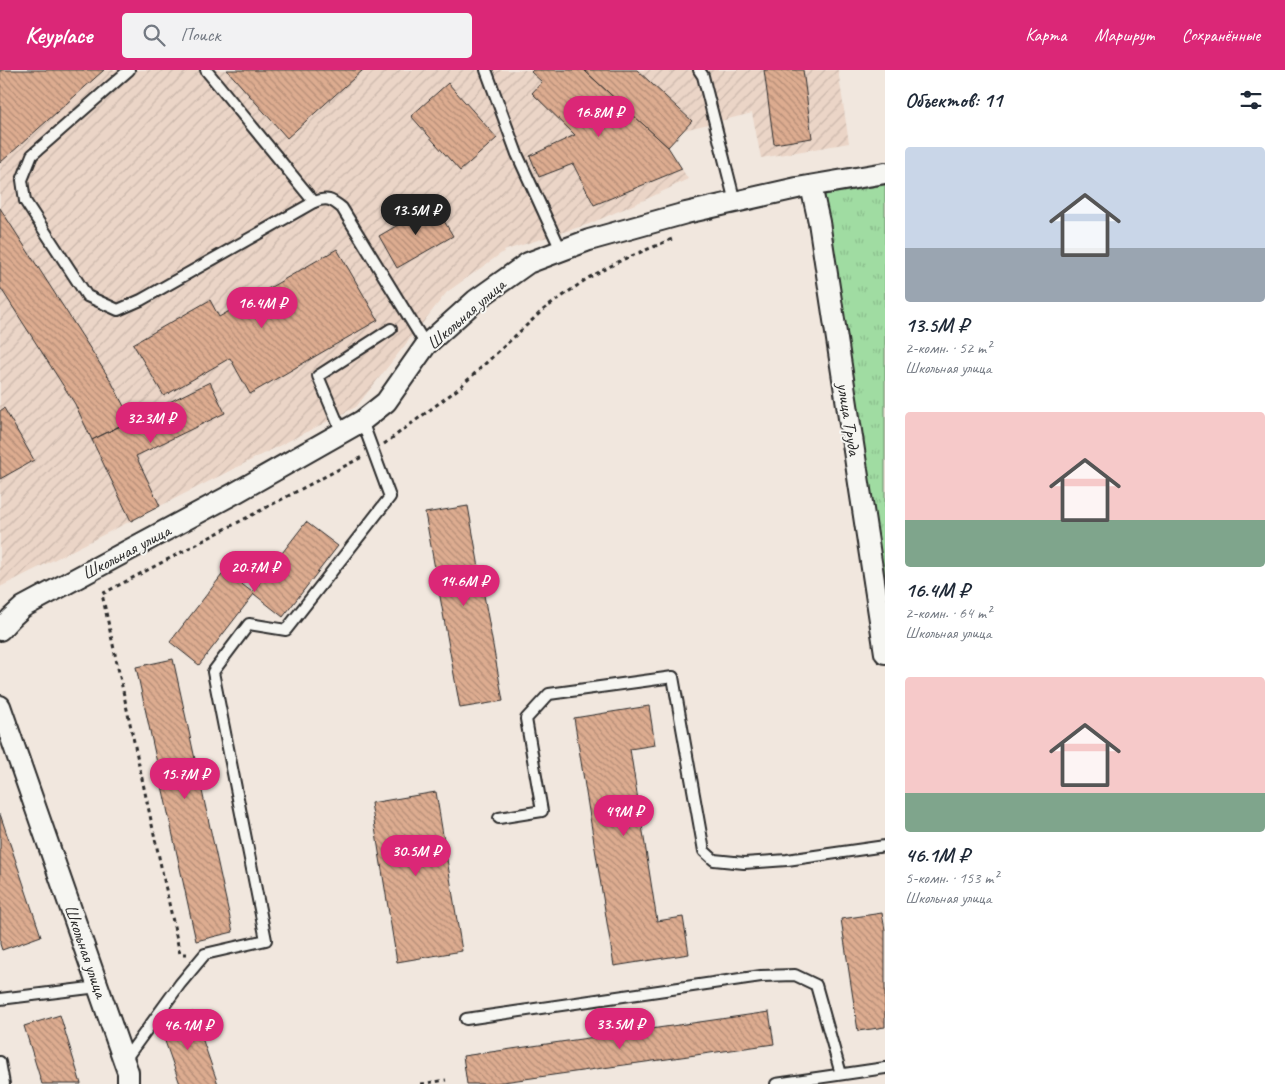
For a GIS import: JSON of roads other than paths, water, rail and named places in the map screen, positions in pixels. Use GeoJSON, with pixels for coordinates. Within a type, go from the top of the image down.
{"type":"FeatureCollection","features":[{"type":"Feature","properties":{"kind":"street","name":"Школьная улица"},"geometry":{"type":"LineString","coordinates":[[0,630],[24,607],[235,493],[362,421],[386,402],[426,345],[476,300],[528,263],[598,237],[686,213],[885,172]]}},
{"type":"Feature","properties":{"kind":"street","name":"улица Труда"},"geometry":{"type":"LineString","coordinates":[[811,186],[819,222],[885,653]]}},
{"type":"Feature","properties":{"kind":"street","name":"Школьная улица"},"geometry":{"type":"LineString","coordinates":[[0,706],[128,1072],[128,1084]]}},
{"type":"Feature","properties":{"kind":"lane"},"geometry":{"type":"LineString","coordinates":[[129,70],[32,155],[22,180],[25,201],[87,296],[118,310],[141,300],[314,202],[322,199],[333,200],[342,208],[426,345]]}},
{"type":"Feature","properties":{"kind":"lane"},"geometry":{"type":"LineString","coordinates":[[206,70],[314,202]]}},
{"type":"Feature","properties":{"kind":"lane"},"geometry":{"type":"LineString","coordinates":[[486,70],[517,154],[561,250]]}},
{"type":"Feature","properties":{"kind":"lane"},"geometry":{"type":"LineString","coordinates":[[699,70],[703,76],[735,202]]}},
{"type":"Feature","properties":{"kind":"lane"},"geometry":{"type":"LineString","coordinates":[[342,433],[318,376],[391,329]]}},
{"type":"Feature","properties":{"kind":"lane"},"geometry":{"type":"LineString","coordinates":[[124,1061],[180,984],[205,954],[266,940],[213,672],[249,624],[286,630],[390,497],[362,421]]}},
{"type":"Feature","properties":{"kind":"lane"},"geometry":{"type":"LineString","coordinates":[[499,818],[542,811],[526,719],[549,694],[673,677],[704,851],[714,860],[744,863],[788,860],[885,846]]}},
{"type":"Feature","properties":{"kind":"lane"},"geometry":{"type":"LineString","coordinates":[[466,1019],[762,976],[795,975],[816,986],[841,1074]]}},
{"type":"Feature","properties":{"kind":"lane"},"geometry":{"type":"LineString","coordinates":[[0,1000],[98,987]]}},
{"type":"Feature","properties":{"kind":"lane"},"geometry":{"type":"LineString","coordinates":[[0,1062],[4,1084]]}},
{"type":"Feature","properties":{"kind":"lane"},"geometry":{"type":"LineString","coordinates":[[776,1084],[885,1068]]}}]}
